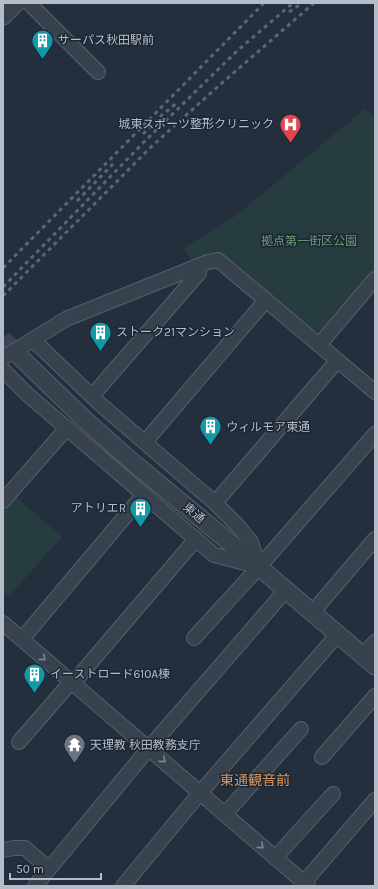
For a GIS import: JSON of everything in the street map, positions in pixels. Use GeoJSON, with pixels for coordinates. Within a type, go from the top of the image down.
{"type":"FeatureCollection","features":[{"type":"Feature","properties":{"kind":"street"},"geometry":{"type":"LineString","coordinates":[[15,6],[98,72]]}},
{"type":"Feature","properties":{"kind":"street"},"geometry":{"type":"LineString","coordinates":[[10,357],[66,319],[208,262],[218,260],[375,392]]}},
{"type":"Feature","properties":{"kind":"street"},"geometry":{"type":"LineString","coordinates":[[92,396],[199,273],[196,267]]}},
{"type":"Feature","properties":{"kind":"street"},"geometry":{"type":"LineString","coordinates":[[320,345],[373,286]]}},
{"type":"Feature","properties":{"kind":"street"},"geometry":{"type":"LineString","coordinates":[[145,442],[266,300]]}},
{"type":"Feature","properties":{"kind":"street"},"geometry":{"type":"LineString","coordinates":[[33,340],[100,404],[145,442],[238,526],[251,542],[259,567]]}},
{"type":"Feature","properties":{"kind":"street","name":"東通"},"geometry":{"type":"LineString","coordinates":[[10,357],[369,661]]}},
{"type":"Feature","properties":{"kind":"street"},"geometry":{"type":"LineString","coordinates":[[214,503],[337,361]]}},
{"type":"Feature","properties":{"kind":"street"},"geometry":{"type":"LineString","coordinates":[[3,370],[27,394],[214,555],[259,567]]}},
{"type":"Feature","properties":{"kind":"street"},"geometry":{"type":"LineString","coordinates":[[3,501],[67,428]]}},
{"type":"Feature","properties":{"kind":"street"},"geometry":{"type":"LineString","coordinates":[[194,638],[259,567],[375,434]]}},
{"type":"Feature","properties":{"kind":"street"},"geometry":{"type":"LineString","coordinates":[[22,639],[144,494]]}},
{"type":"Feature","properties":{"kind":"street"},"geometry":{"type":"LineString","coordinates":[[19,742],[196,539]]}},
{"type":"Feature","properties":{"kind":"street"},"geometry":{"type":"LineString","coordinates":[[312,613],[375,539]]}},
{"type":"Feature","properties":{"kind":"street"},"geometry":{"type":"LineString","coordinates":[[36,886],[149,748],[286,590]]}},
{"type":"Feature","properties":{"kind":"street"},"geometry":{"type":"LineString","coordinates":[[3,623],[225,814],[304,885],[375,800]]}},
{"type":"Feature","properties":{"kind":"street"},"geometry":{"type":"LineString","coordinates":[[123,886],[200,793],[338,634]]}},
{"type":"Feature","properties":{"kind":"street"},"geometry":{"type":"LineString","coordinates":[[369,661],[375,642]]}},
{"type":"Feature","properties":{"kind":"street"},"geometry":{"type":"LineString","coordinates":[[322,757],[375,696]]}},
{"type":"Feature","properties":{"kind":"street"},"geometry":{"type":"LineString","coordinates":[[225,814],[302,729]]}},
{"type":"Feature","properties":{"kind":"street"},"geometry":{"type":"LineString","coordinates":[[275,858],[333,794]]}},
{"type":"Feature","properties":{"kind":"street"},"geometry":{"type":"LineString","coordinates":[[3,850],[25,848],[49,869]]}},
{"type":"Feature","properties":{"kind":"green space","name":"拠点第一街区公園"},"geometry":{"type":"Polygon","coordinates":[[[365,109],[375,118],[375,269],[323,331],[313,330],[234,265],[193,265],[184,248],[234,217],[365,109]]]}},
{"type":"Feature","properties":{"kind":"green space"},"geometry":{"type":"Polygon","coordinates":[[[14,495],[62,537],[8,597],[3,593],[3,507],[14,495]]]}},
{"type":"Feature","properties":{"kind":"tunnel"},"geometry":{"type":"LineString","coordinates":[[3,338],[18,355]]}},
{"type":"Feature","properties":{"kind":"railway"},"geometry":{"type":"LineString","coordinates":[[3,268],[264,3]]}},
{"type":"Feature","properties":{"kind":"railway"},"geometry":{"type":"LineString","coordinates":[[3,287],[144,142],[237,51],[293,3]]}},
{"type":"Feature","properties":{"kind":"railway"},"geometry":{"type":"LineString","coordinates":[[289,12],[302,3]]}},
{"type":"Feature","properties":{"kind":"railway"},"geometry":{"type":"LineString","coordinates":[[3,296],[151,147],[314,3]]}},
{"type":"Feature","properties":{"kind":"railway"},"geometry":{"type":"LineString","coordinates":[[143,134],[162,115],[178,102]]}},
{"type":"Feature","properties":{"kind":"railway"},"geometry":{"type":"LineString","coordinates":[[77,201],[113,164]]}},
{"type":"Feature","properties":{"kind":"place","name":"サーパス秋田駅前"},"geometry":{"type":"Point","coordinates":[43,60]}},
{"type":"Feature","properties":{"kind":"place","name":"城東スポーツ整形クリニック"},"geometry":{"type":"Point","coordinates":[290,144]}},
{"type":"Feature","properties":{"kind":"place","name":"ストーク21マンション"},"geometry":{"type":"Point","coordinates":[101,352]}},
{"type":"Feature","properties":{"kind":"place","name":"ウィルモア東通"},"geometry":{"type":"Point","coordinates":[210,446]}},
{"type":"Feature","properties":{"kind":"place","name":"アトリエR"},"geometry":{"type":"Point","coordinates":[141,528]}},
{"type":"Feature","properties":{"kind":"place","name":"イーストロード610A棟"},"geometry":{"type":"Point","coordinates":[35,694]}},
{"type":"Feature","properties":{"kind":"place","name":"天理教 秋田教務支庁"},"geometry":{"type":"Point","coordinates":[74,764]}},
{"type":"Feature","properties":{"kind":"district","name":"東通観音前"},"geometry":{"type":"Point","coordinates":[255,780]}}]}
